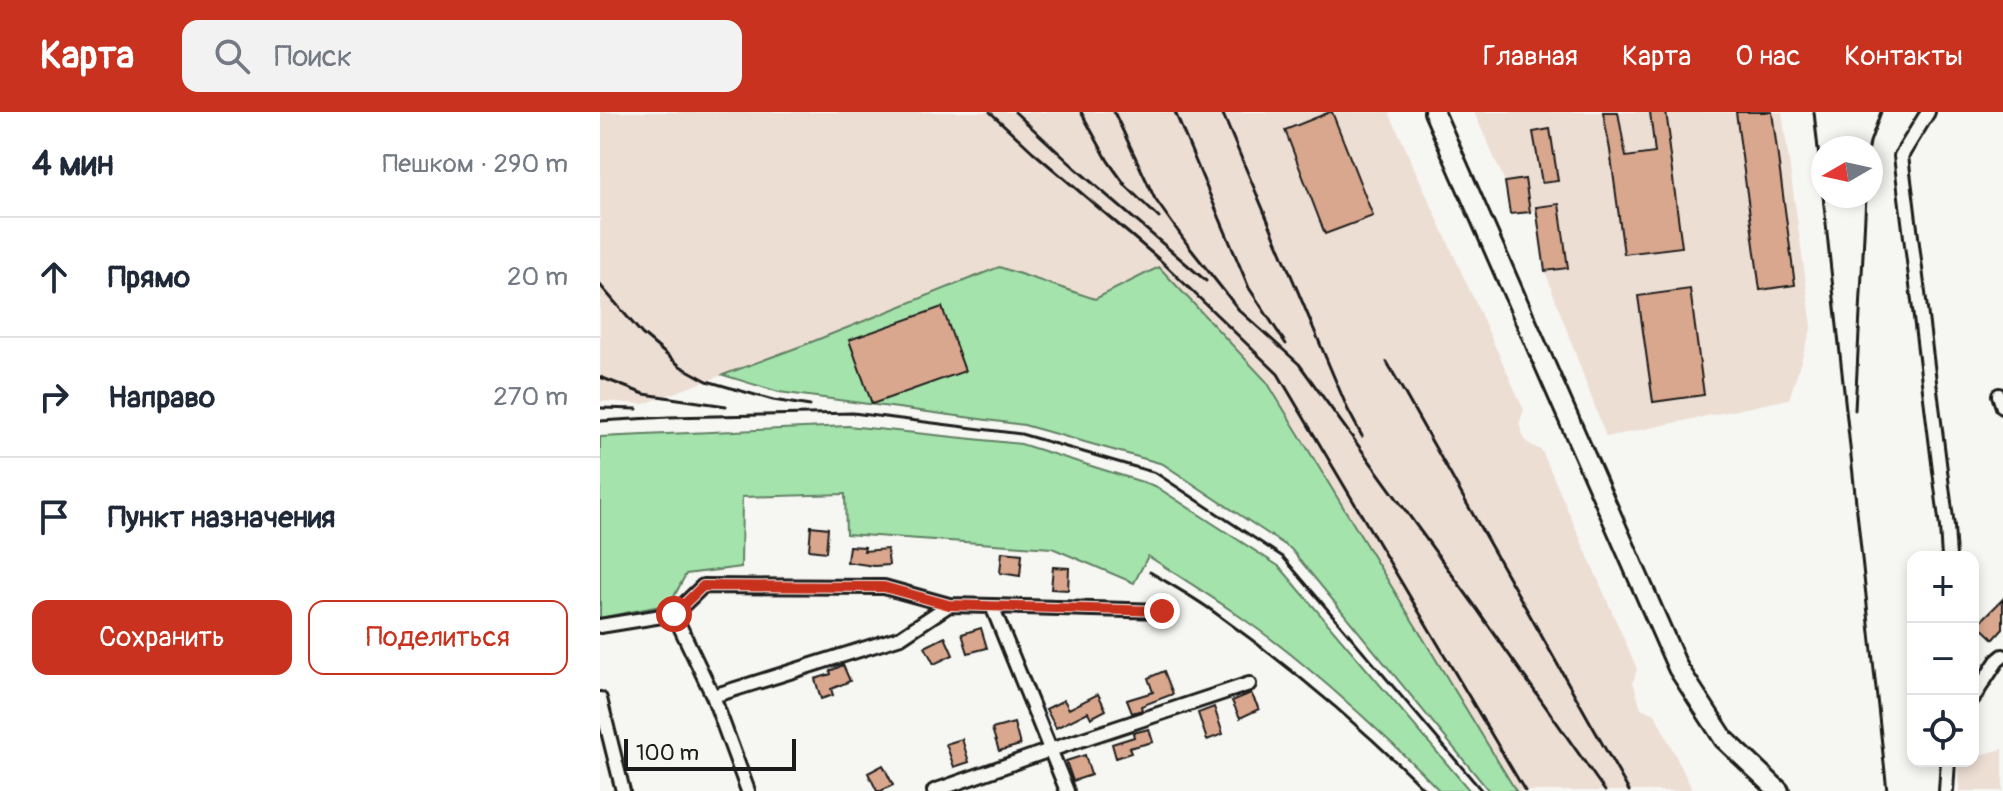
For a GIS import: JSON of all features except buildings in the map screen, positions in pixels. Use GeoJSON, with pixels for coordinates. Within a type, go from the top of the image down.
{"type":"FeatureCollection","features":[{"type":"Feature","properties":{"kind":"street"},"geometry":{"type":"LineString","coordinates":[[1434,112],[1678,668],[1724,739],[1779,791]]}},
{"type":"Feature","properties":{"kind":"street"},"geometry":{"type":"LineString","coordinates":[[1928,112],[1901,156],[1949,551]]}},
{"type":"Feature","properties":{"kind":"street"},"geometry":{"type":"LineString","coordinates":[[600,626],[674,614],[703,586],[884,587],[949,605],[1162,611]]}},
{"type":"Feature","properties":{"kind":"street"},"geometry":{"type":"LineString","coordinates":[[713,696],[901,637],[949,605]]}},
{"type":"Feature","properties":{"kind":"street"},"geometry":{"type":"LineString","coordinates":[[992,606],[1067,791]]}},
{"type":"Feature","properties":{"kind":"street"},"geometry":{"type":"LineString","coordinates":[[674,614],[713,696],[748,791]]}},
{"type":"Feature","properties":{"kind":"street"},"geometry":{"type":"LineString","coordinates":[[1975,695],[2003,656]]}},
{"type":"Feature","properties":{"kind":"street"},"geometry":{"type":"LineString","coordinates":[[934,791],[1249,684]]}},
{"type":"Feature","properties":{"kind":"street"},"geometry":{"type":"LineString","coordinates":[[600,699],[623,791]]}},
{"type":"Feature","properties":{"kind":"street"},"geometry":{"type":"LineString","coordinates":[[1946,791],[1948,767]]}},
{"type":"Feature","properties":{"kind":"shaded area"},"geometry":{"type":"Polygon","coordinates":[[[600,112],[1389,112],[1524,410],[1519,424],[1526,442],[1542,451],[1637,669],[1633,682],[1641,708],[1655,714],[1693,791],[1516,791],[1267,382],[1159,267],[1095,299],[999,267],[804,345],[644,404],[600,401],[600,112]]]}},
{"type":"Feature","properties":{"kind":"shaded area"},"geometry":{"type":"Polygon","coordinates":[[[1474,112],[1782,112],[1812,326],[1789,399],[1606,437],[1545,271],[1536,211],[1510,214],[1505,182],[1474,112]]]}},
{"type":"Feature","properties":{"kind":"shaded area"},"geometry":{"type":"Polygon","coordinates":[[[2003,749],[2003,791],[1959,791],[1958,767],[1979,767],[1979,755],[2003,749]]]}},
{"type":"Feature","properties":{"kind":"green space"},"geometry":{"type":"Polygon","coordinates":[[[999,267],[1095,299],[1159,267],[1267,382],[1516,791],[1489,791],[1291,549],[1163,464],[1024,425],[779,392],[723,375],[999,267]]]}},
{"type":"Feature","properties":{"kind":"green space"},"geometry":{"type":"Polygon","coordinates":[[[848,426],[1021,444],[1155,486],[1280,567],[1470,791],[1440,791],[1371,724],[1299,661],[1244,619],[1148,556],[1134,583],[1052,548],[846,534],[845,494],[742,497],[741,567],[686,574],[670,604],[600,618],[600,437],[848,426]]]}},
{"type":"Feature","properties":{"kind":"railway"},"geometry":{"type":"LineString","coordinates":[[990,112],[1160,260],[1278,374],[1525,791]]}},
{"type":"Feature","properties":{"kind":"railway"},"geometry":{"type":"LineString","coordinates":[[1015,112],[1206,281]]}},
{"type":"Feature","properties":{"kind":"railway"},"geometry":{"type":"LineString","coordinates":[[1081,112],[1126,186],[1159,218]]}},
{"type":"Feature","properties":{"kind":"railway"},"geometry":{"type":"LineString","coordinates":[[1114,112],[1155,199],[1190,248],[1239,310],[1299,364],[1605,791]]}},
{"type":"Feature","properties":{"kind":"railway"},"geometry":{"type":"LineString","coordinates":[[1175,112],[1249,288],[1286,344]]}},
{"type":"Feature","properties":{"kind":"railway"},"geometry":{"type":"LineString","coordinates":[[1222,112],[1348,410],[1362,436]]}},
{"type":"Feature","properties":{"kind":"railway"},"geometry":{"type":"LineString","coordinates":[[1814,112],[1887,791]]}},
{"type":"Feature","properties":{"kind":"railway"},"geometry":{"type":"LineString","coordinates":[[1872,136],[1881,112]]}},
{"type":"Feature","properties":{"kind":"railway"},"geometry":{"type":"LineString","coordinates":[[1855,410],[1865,208]]}},
{"type":"Feature","properties":{"kind":"railway"},"geometry":{"type":"LineString","coordinates":[[600,285],[642,334],[680,366],[707,381],[773,400],[810,406]]}},
{"type":"Feature","properties":{"kind":"railway"},"geometry":{"type":"LineString","coordinates":[[1387,362],[1629,791]]}},
{"type":"Feature","properties":{"kind":"railway"},"geometry":{"type":"LineString","coordinates":[[600,377],[644,394],[726,406]]}},
{"type":"Feature","properties":{"kind":"railway"},"geometry":{"type":"LineString","coordinates":[[600,408],[637,409]]}},
{"type":"Feature","properties":{"kind":"railway"},"geometry":{"type":"LineString","coordinates":[[600,421],[853,413],[1021,434],[1156,473],[1283,557],[1482,791]]}},
{"type":"Feature","properties":{"kind":"railway"},"geometry":{"type":"LineString","coordinates":[[1150,572],[1202,604],[1273,656],[1352,721],[1426,791]]}},
{"type":"Feature","properties":{"kind":"route"},"geometry":{"type":"LineString","coordinates":[[674,614],[703,586],[884,587],[949,605],[1162,611]]}}]}
